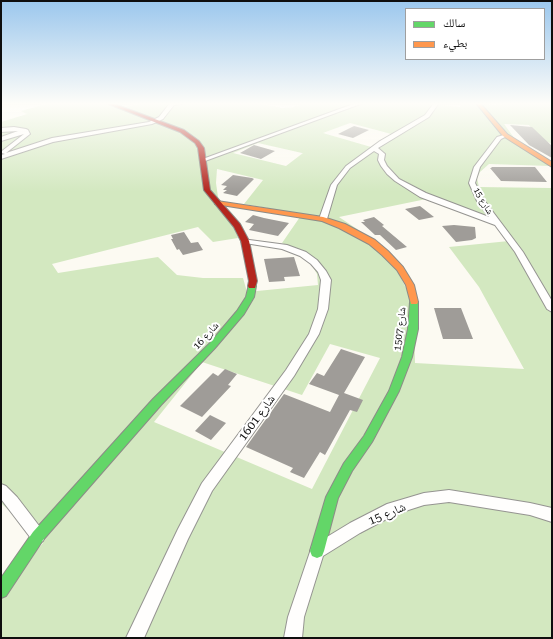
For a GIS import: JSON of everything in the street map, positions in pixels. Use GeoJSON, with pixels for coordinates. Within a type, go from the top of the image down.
{"type":"FeatureCollection","features":[{"type":"Feature","properties":{"kind":"street"},"geometry":{"type":"LineString","coordinates":[[1,139],[20,133]]}},
{"type":"Feature","properties":{"kind":"street"},"geometry":{"type":"LineString","coordinates":[[1,153],[27,133]]}},
{"type":"Feature","properties":{"kind":"street"},"geometry":{"type":"LineString","coordinates":[[1,157],[52,140],[91,133]]}},
{"type":"Feature","properties":{"kind":"street","name":"شارع 16"},"geometry":{"type":"LineString","coordinates":[[1,591],[38,536],[117,447],[212,346],[241,312],[250,298],[253,281],[246,241],[237,226],[210,196],[205,184],[201,148],[194,139],[185,133]]}},
{"type":"Feature","properties":{"kind":"street"},"geometry":{"type":"LineString","coordinates":[[203,160],[278,133]]}},
{"type":"Feature","properties":{"kind":"street"},"geometry":{"type":"LineString","coordinates":[[322,220],[330,195],[340,175],[348,167],[399,133]]}},
{"type":"Feature","properties":{"kind":"street"},"geometry":{"type":"LineString","coordinates":[[505,135],[552,165]]}},
{"type":"Feature","properties":{"kind":"street","name":"شارع 15"},"geometry":{"type":"LineString","coordinates":[[505,135],[499,138],[477,168],[472,183],[480,201],[519,252],[552,309]]}},
{"type":"Feature","properties":{"kind":"street"},"geometry":{"type":"LineString","coordinates":[[375,148],[382,154],[381,160],[389,173],[404,184],[423,195],[497,223]]}},
{"type":"Feature","properties":{"kind":"street","name":"شارع 1507"},"geometry":{"type":"LineString","coordinates":[[217,204],[322,220],[342,226],[358,234],[386,252],[400,269],[410,285],[414,302],[413,329],[407,357],[394,391],[368,439],[348,467],[332,497],[317,550]]}},
{"type":"Feature","properties":{"kind":"street","name":"شارع 1601"},"geometry":{"type":"LineString","coordinates":[[135,638],[183,534],[207,487],[290,373],[314,334],[323,309],[326,280],[322,271],[314,262],[302,254],[284,247],[268,243],[246,241]]}},
{"type":"Feature","properties":{"kind":"street"},"geometry":{"type":"LineString","coordinates":[[1,490],[12,501],[38,536]]}},
{"type":"Feature","properties":{"kind":"street","name":"شارع 15"},"geometry":{"type":"LineString","coordinates":[[317,550],[392,509],[424,499],[449,496],[530,509],[552,515]]}},
{"type":"Feature","properties":{"kind":"street"},"geometry":{"type":"LineString","coordinates":[[293,638],[296,617],[317,550]]}},
{"type":"Feature","properties":{"kind":"green space"},"geometry":{"type":"Polygon","coordinates":[[[1,133],[323,133],[378,149],[395,136],[387,133],[510,133],[515,139],[550,166],[489,164],[480,172],[477,178],[479,187],[552,188],[552,638],[1,638],[1,593],[43,543],[1,503],[1,133]],[[258,143],[233,153],[286,166],[303,153],[258,143]],[[217,169],[216,183],[218,197],[234,227],[238,238],[213,242],[198,227],[52,264],[58,273],[158,257],[177,275],[203,278],[243,278],[247,292],[318,285],[317,274],[311,264],[289,246],[282,243],[302,214],[244,204],[263,180],[217,169]],[[436,197],[339,217],[372,239],[388,252],[414,304],[415,363],[524,369],[479,287],[449,247],[509,241],[491,219],[436,197]],[[330,344],[302,395],[202,362],[154,422],[312,489],[380,358],[330,344]]]}},
{"type":"Feature","properties":{"kind":"green space"},"geometry":{"type":"Polygon","coordinates":[[[535,133],[552,133],[552,144],[539,138],[535,133]]]}},
{"type":"Feature","properties":{"kind":"building"},"geometry":{"type":"Polygon","coordinates":[[[340,133],[363,133],[353,138],[338,134],[340,133]]]}},
{"type":"Feature","properties":{"kind":"building"},"geometry":{"type":"Polygon","coordinates":[[[517,133],[538,133],[552,146],[552,158],[529,145],[517,133]]]}},
{"type":"Feature","properties":{"kind":"building"},"geometry":{"type":"Polygon","coordinates":[[[254,145],[275,151],[261,159],[240,153],[254,145]]]}},
{"type":"Feature","properties":{"kind":"building"},"geometry":{"type":"Polygon","coordinates":[[[491,167],[535,167],[547,182],[501,181],[490,168],[492,168],[491,167]]]}},
{"type":"Feature","properties":{"kind":"building"},"geometry":{"type":"Polygon","coordinates":[[[233,175],[254,179],[237,196],[223,193],[227,190],[223,190],[227,186],[221,185],[233,175]]]}},
{"type":"Feature","properties":{"kind":"building"},"geometry":{"type":"Polygon","coordinates":[[[420,206],[434,217],[419,220],[405,209],[420,206]]]}},
{"type":"Feature","properties":{"kind":"building"},"geometry":{"type":"Polygon","coordinates":[[[253,215],[289,223],[278,236],[249,230],[254,224],[245,222],[253,215]]]}},
{"type":"Feature","properties":{"kind":"building"},"geometry":{"type":"Polygon","coordinates":[[[374,217],[384,225],[382,226],[407,247],[396,250],[380,235],[375,235],[361,222],[365,222],[363,220],[374,217]]]}},
{"type":"Feature","properties":{"kind":"building"},"geometry":{"type":"Polygon","coordinates":[[[454,225],[475,227],[476,238],[456,242],[442,226],[454,225]]]}},
{"type":"Feature","properties":{"kind":"building"},"geometry":{"type":"Polygon","coordinates":[[[184,232],[191,243],[198,242],[203,250],[183,255],[179,249],[177,250],[171,239],[173,239],[171,235],[184,232]]]}},
{"type":"Feature","properties":{"kind":"building"},"geometry":{"type":"Polygon","coordinates":[[[294,257],[300,276],[284,277],[285,281],[269,282],[264,259],[294,257]]]}},
{"type":"Feature","properties":{"kind":"building"},"geometry":{"type":"Polygon","coordinates":[[[434,308],[461,308],[473,339],[443,339],[434,308]]]}},
{"type":"Feature","properties":{"kind":"building"},"geometry":{"type":"Polygon","coordinates":[[[341,349],[365,357],[344,393],[363,400],[357,412],[350,410],[325,455],[320,452],[304,478],[290,472],[293,468],[246,447],[284,394],[330,412],[339,395],[309,384],[317,373],[324,376],[341,349]]]}},
{"type":"Feature","properties":{"kind":"building"},"geometry":{"type":"Polygon","coordinates":[[[225,369],[237,374],[228,385],[231,386],[202,417],[180,406],[213,373],[218,376],[225,369]]]}},
{"type":"Feature","properties":{"kind":"building"},"geometry":{"type":"Polygon","coordinates":[[[210,415],[226,423],[211,440],[195,431],[210,415]]]}},
{"type":"Feature","properties":{"kind":"traffic: fast"},"geometry":{"type":"LineString","coordinates":[[1,591],[38,536],[157,402],[212,346],[241,312],[250,297],[252,286]]}},
{"type":"Feature","properties":{"kind":"traffic: fast"},"geometry":{"type":"LineString","coordinates":[[317,551],[332,497],[348,467],[368,439],[394,391],[407,357],[413,329],[414,302]]}},
{"type":"Feature","properties":{"kind":"traffic: slow"},"geometry":{"type":"LineString","coordinates":[[503,133],[552,165]]}},
{"type":"Feature","properties":{"kind":"traffic: slow"},"geometry":{"type":"LineString","coordinates":[[217,203],[323,219],[342,226],[372,242],[385,253],[400,269],[410,285],[414,302]]}},
{"type":"Feature","properties":{"kind":"traffic: jam"},"geometry":{"type":"LineString","coordinates":[[184,133],[197,142],[201,148],[207,190],[237,226],[245,241],[253,281],[252,286]]}}]}
